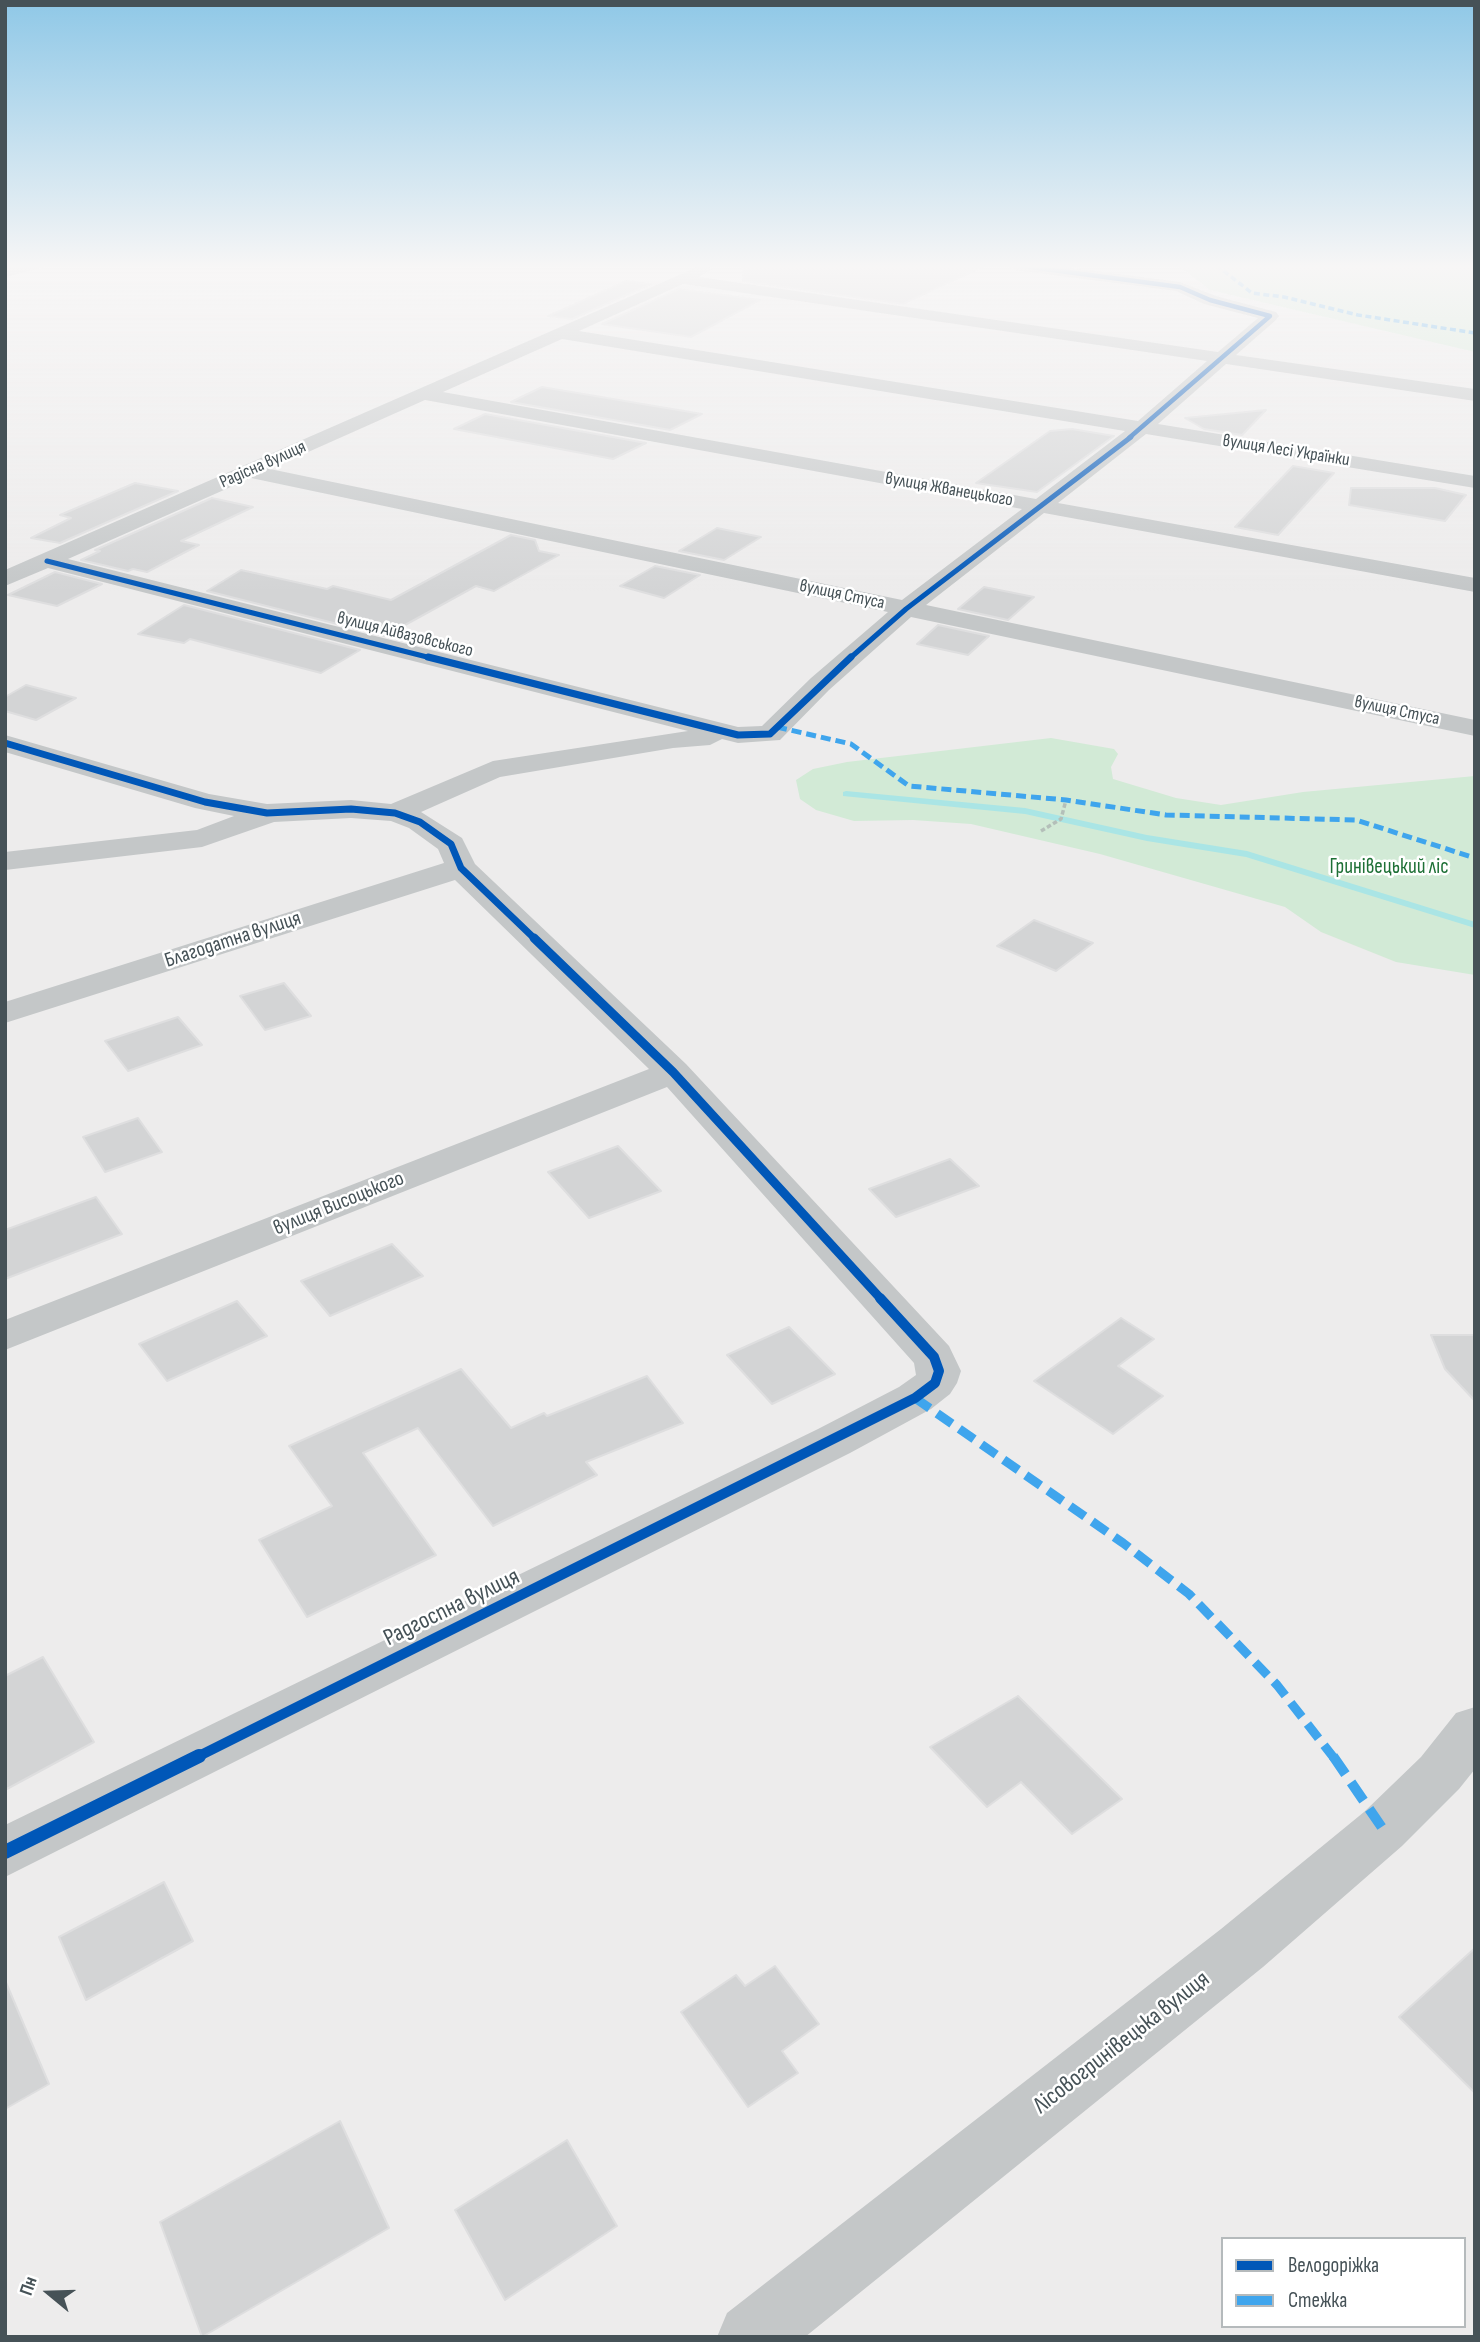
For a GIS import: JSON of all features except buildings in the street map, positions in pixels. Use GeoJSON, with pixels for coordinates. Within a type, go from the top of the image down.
{"type":"FeatureCollection","features":[{"type":"Feature","properties":{"kind":"street","name":"Радісна вулиця"},"geometry":{"type":"LineString","coordinates":[[5,579],[468,374]]}},
{"type":"Feature","properties":{"kind":"street","name":"вулиця Лесі Українки"},"geometry":{"type":"LineString","coordinates":[[809,374],[1475,482]]}},
{"type":"Feature","properties":{"kind":"street"},"geometry":{"type":"LineString","coordinates":[[395,813],[493,770],[673,740],[770,734],[820,684],[906,609],[1142,428],[1206,374]]}},
{"type":"Feature","properties":{"kind":"street"},"geometry":{"type":"LineString","coordinates":[[1331,374],[1475,395]]}},
{"type":"Feature","properties":{"kind":"street","name":"вулиця Жванецького"},"geometry":{"type":"LineString","coordinates":[[423,394],[1475,585]]}},
{"type":"Feature","properties":{"kind":"street","name":"вулиця Стуса"},"geometry":{"type":"LineString","coordinates":[[250,471],[1475,728]]}},
{"type":"Feature","properties":{"kind":"street","name":"вулиця Айвазовського"},"geometry":{"type":"LineString","coordinates":[[47,561],[747,736]]}},
{"type":"Feature","properties":{"kind":"street"},"geometry":{"type":"LineString","coordinates":[[5,743],[205,802],[267,813],[351,809],[395,813],[420,822],[451,844],[461,867],[673,1072]]}},
{"type":"Feature","properties":{"kind":"street"},"geometry":{"type":"LineString","coordinates":[[5,861],[202,838],[267,813]]}},
{"type":"Feature","properties":{"kind":"street","name":"Благодатна вулиця"},"geometry":{"type":"LineString","coordinates":[[5,1013],[461,867]]}},
{"type":"Feature","properties":{"kind":"street","name":"вулиця Висоцького"},"geometry":{"type":"LineString","coordinates":[[5,1336],[673,1072]]}},
{"type":"Feature","properties":{"kind":"street","name":"Радгоспна вулиця"},"geometry":{"type":"LineString","coordinates":[[5,1852],[915,1398],[935,1383],[939,1371],[934,1357],[673,1072]]}},
{"type":"Feature","properties":{"kind":"street","name":"Лісовогринівецька вулиця"},"geometry":{"type":"LineString","coordinates":[[751,2337],[1242,1948],[1383,1829],[1440,1773],[1475,1729]]}},
{"type":"Feature","properties":{"kind":"path"},"geometry":{"type":"LineString","coordinates":[[1041,831],[1061,819],[1066,800]]}},
{"type":"Feature","properties":{"kind":"green space","name":"Гринівецький ліс"},"geometry":{"type":"Polygon","coordinates":[[[1051,738],[1114,749],[1118,754],[1111,767],[1113,779],[1176,798],[1221,805],[1303,792],[1475,776],[1475,975],[1396,962],[1321,932],[1285,907],[1100,854],[971,824],[913,820],[854,821],[816,810],[800,799],[796,780],[813,769],[847,762],[1051,738]]]}},
{"type":"Feature","properties":{"kind":"waterway"},"geometry":{"type":"LineString","coordinates":[[846,794],[1025,811],[1147,838],[1247,854],[1475,925]]}},
{"type":"Feature","properties":{"kind":"marked path"},"geometry":{"type":"LineString","coordinates":[[777,727],[851,744],[909,786],[1066,800],[1166,815],[1356,820],[1475,858]]}},
{"type":"Feature","properties":{"kind":"marked path"},"geometry":{"type":"LineString","coordinates":[[915,1398],[1123,1543],[1189,1594],[1277,1685],[1345,1772],[1383,1829]]}},
{"type":"Feature","properties":{"kind":"cycle path"},"geometry":{"type":"LineString","coordinates":[[47,561],[738,735],[770,734],[820,684],[906,609],[1142,428],[1203,374]]}},
{"type":"Feature","properties":{"kind":"cycle path"},"geometry":{"type":"LineString","coordinates":[[5,743],[205,802],[267,813],[351,809],[395,813],[420,822],[451,844],[461,868],[673,1072],[934,1357],[939,1371],[935,1383],[915,1398],[834,1441],[5,1852]]}}]}
